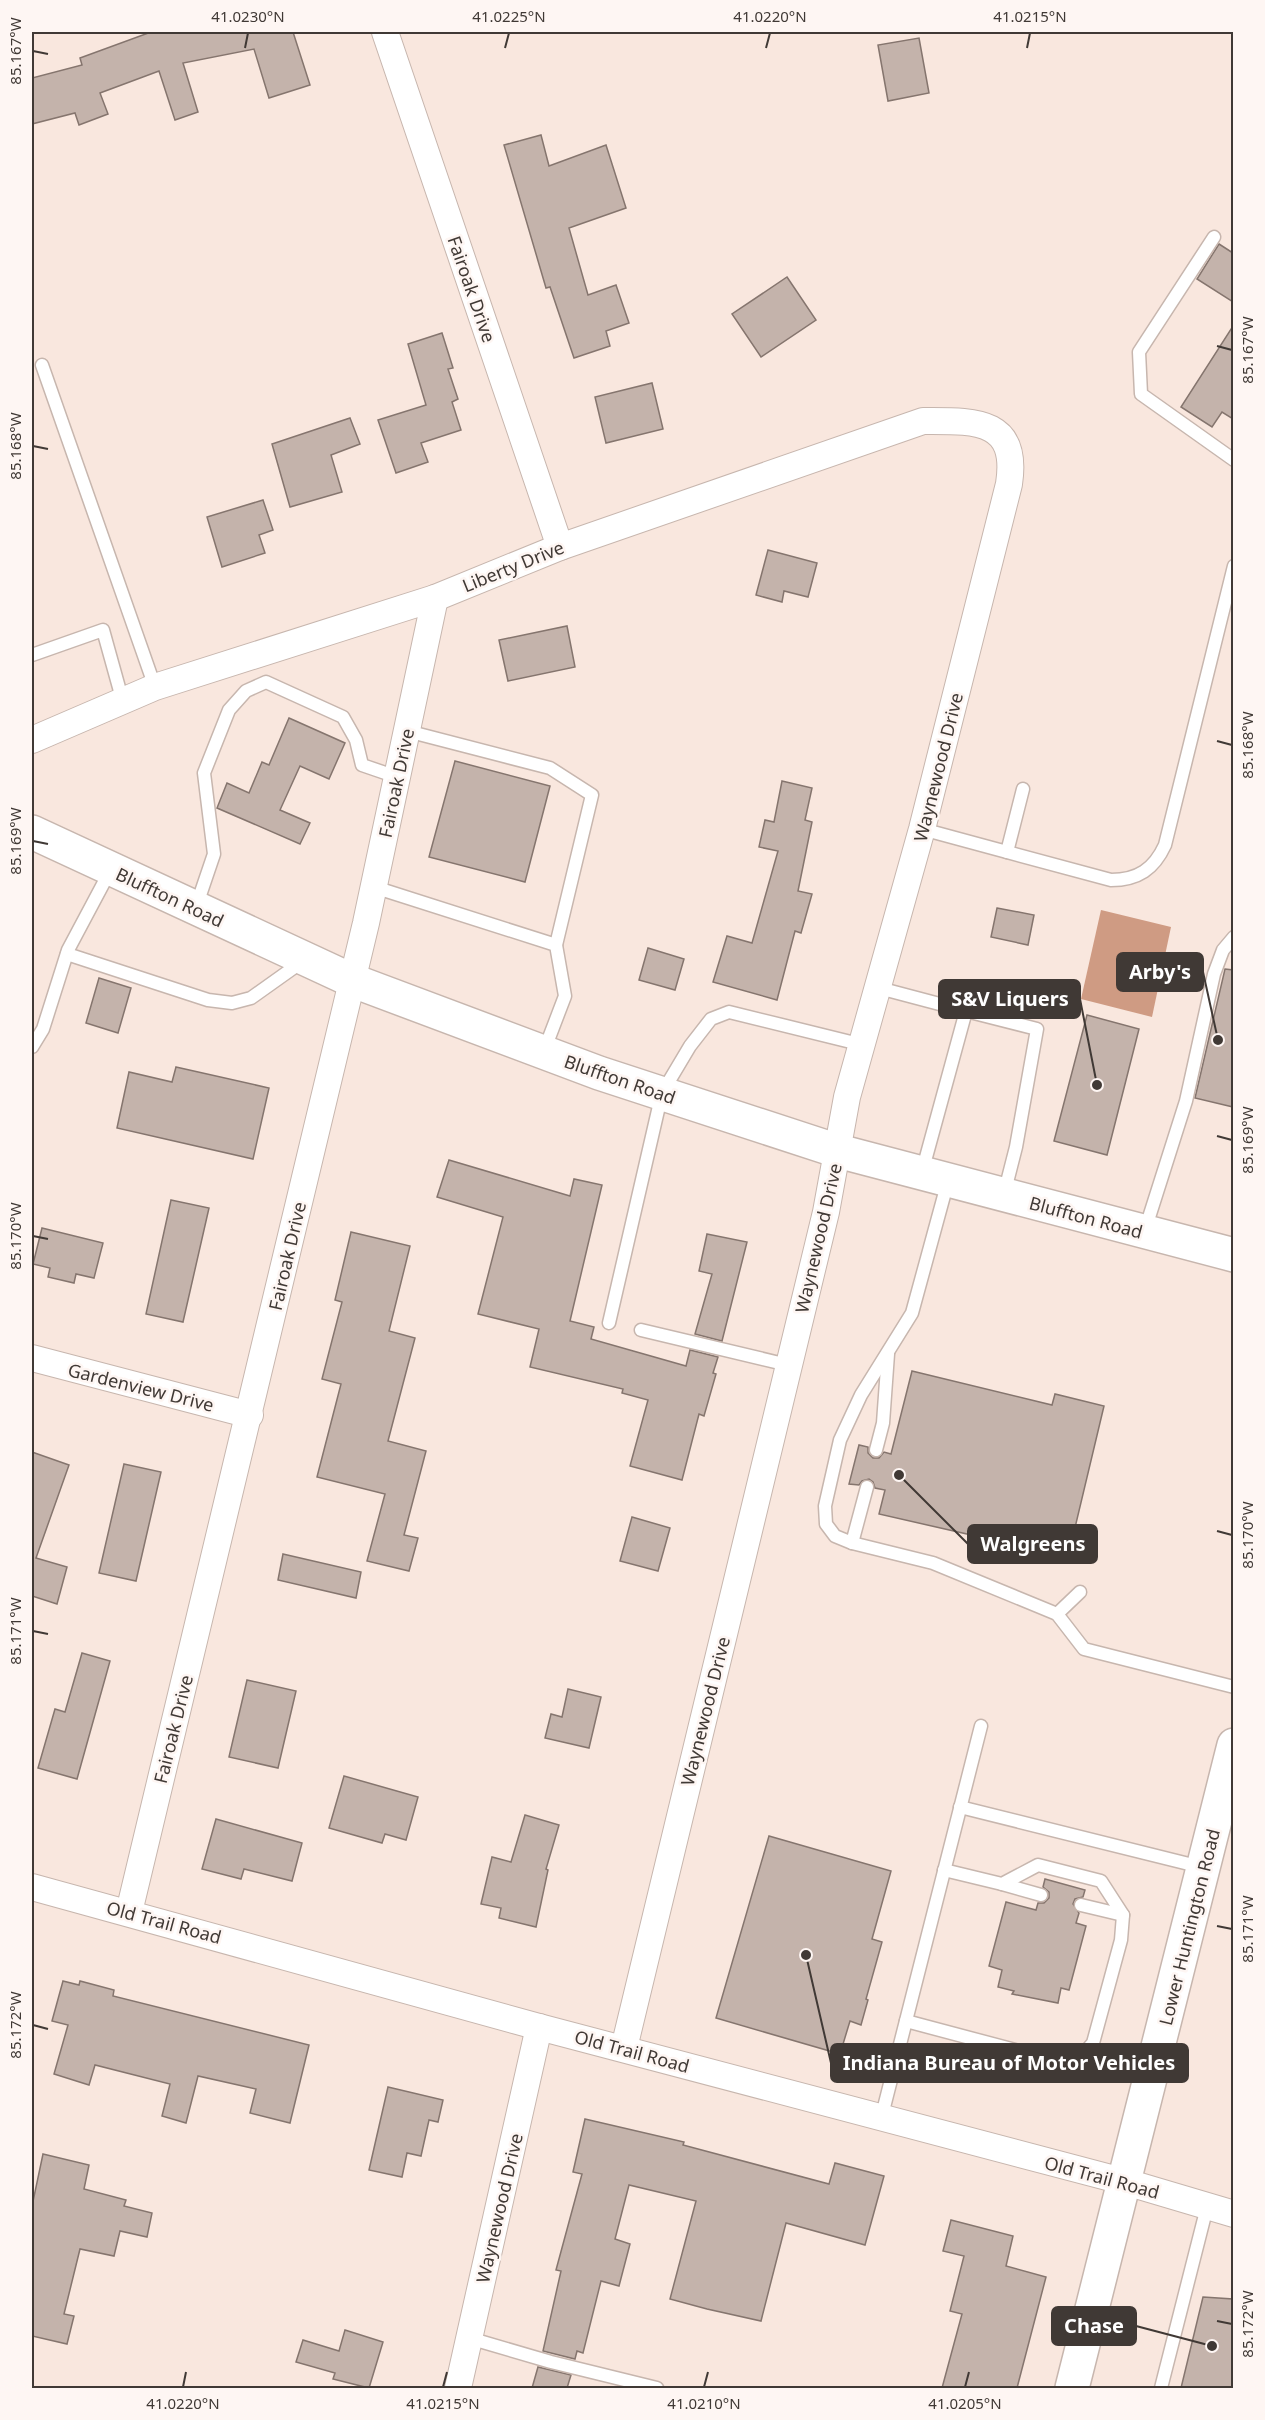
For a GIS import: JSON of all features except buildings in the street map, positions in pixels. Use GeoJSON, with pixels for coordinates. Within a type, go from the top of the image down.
{"type":"FeatureCollection","features":[{"type":"Feature","properties":{"kind":"main road","name":"Bluffton Road"},"geometry":{"type":"LineString","coordinates":[[32,832],[351,981],[544,1053],[838,1151],[1233,1255]]}},
{"type":"Feature","properties":{"kind":"main road","name":"Lower Huntington Road"},"geometry":{"type":"LineString","coordinates":[[1072,2388],[1126,2182],[1233,1745]]}},
{"type":"Feature","properties":{"kind":"street","name":"Fairoak Drive"},"geometry":{"type":"LineString","coordinates":[[385,32],[560,547]]}},
{"type":"Feature","properties":{"kind":"street","name":"Liberty Drive"},"geometry":{"type":"LineString","coordinates":[[32,741],[155,687],[435,598],[560,547],[923,422],[967,423],[999,432]]}},
{"type":"Feature","properties":{"kind":"street","name":"Waynewood Drive"},"geometry":{"type":"LineString","coordinates":[[624,2048],[788,1365],[838,1151],[848,1097],[922,829],[1009,484],[1012,465],[1008,446],[999,432]]}},
{"type":"Feature","properties":{"kind":"street","name":"Fairoak Drive"},"geometry":{"type":"LineString","coordinates":[[129,1912],[250,1415],[374,887],[435,598]]}},
{"type":"Feature","properties":{"kind":"street","name":"Gardenview Drive"},"geometry":{"type":"LineString","coordinates":[[32,1358],[250,1415]]}},
{"type":"Feature","properties":{"kind":"street","name":"Old Trail Road"},"geometry":{"type":"LineString","coordinates":[[32,1887],[539,2027],[1126,2182],[1233,2214]]}},
{"type":"Feature","properties":{"kind":"street","name":"Waynewood Drive"},"geometry":{"type":"LineString","coordinates":[[458,2388],[539,2027]]}},
{"type":"Feature","properties":{"kind":"lane"},"geometry":{"type":"LineString","coordinates":[[1214,237],[1139,352],[1141,394],[1233,460]]}},
{"type":"Feature","properties":{"kind":"lane"},"geometry":{"type":"LineString","coordinates":[[42,365],[155,687]]}},
{"type":"Feature","properties":{"kind":"lane"},"geometry":{"type":"LineString","coordinates":[[922,829],[1111,880],[1129,880],[1146,871],[1158,859],[1165,845],[1233,566]]}},
{"type":"Feature","properties":{"kind":"lane"},"geometry":{"type":"LineString","coordinates":[[32,655],[103,630],[123,702]]}},
{"type":"Feature","properties":{"kind":"lane"},"geometry":{"type":"LineString","coordinates":[[195,908],[214,854],[204,773],[229,710],[246,692],[266,682],[342,717],[356,740],[362,765],[397,777]]}},
{"type":"Feature","properties":{"kind":"lane"},"geometry":{"type":"LineString","coordinates":[[407,731],[550,768],[592,795],[556,945],[565,996],[544,1053]]}},
{"type":"Feature","properties":{"kind":"lane"},"geometry":{"type":"LineString","coordinates":[[1006,852],[1023,789]]}},
{"type":"Feature","properties":{"kind":"lane"},"geometry":{"type":"LineString","coordinates":[[32,1047],[43,1029],[66,954],[111,870]]}},
{"type":"Feature","properties":{"kind":"lane"},"geometry":{"type":"LineString","coordinates":[[374,887],[556,945]]}},
{"type":"Feature","properties":{"kind":"lane"},"geometry":{"type":"LineString","coordinates":[[1144,1232],[1185,1101],[1214,974],[1223,950],[1233,937]]}},
{"type":"Feature","properties":{"kind":"lane"},"geometry":{"type":"LineString","coordinates":[[66,954],[208,1000],[232,1003],[251,998],[306,959]]}},
{"type":"Feature","properties":{"kind":"lane"},"geometry":{"type":"LineString","coordinates":[[879,988],[1037,1029],[1016,1148],[1004,1195]]}},
{"type":"Feature","properties":{"kind":"lane"},"geometry":{"type":"LineString","coordinates":[[966,1011],[912,1312],[861,1395],[840,1440],[825,1506],[826,1524],[836,1536],[852,1543],[933,1563],[1057,1614],[1084,1649],[1233,1687]]}},
{"type":"Feature","properties":{"kind":"lane"},"geometry":{"type":"LineString","coordinates":[[609,1323],[662,1093],[690,1046],[711,1019],[729,1012],[862,1045]]}},
{"type":"Feature","properties":{"kind":"lane"},"geometry":{"type":"LineString","coordinates":[[641,1330],[788,1365]]}},
{"type":"Feature","properties":{"kind":"lane"},"geometry":{"type":"LineString","coordinates":[[876,1450],[883,1423],[889,1350]]}},
{"type":"Feature","properties":{"kind":"lane"},"geometry":{"type":"LineString","coordinates":[[852,1543],[867,1487]]}},
{"type":"Feature","properties":{"kind":"lane"},"geometry":{"type":"LineString","coordinates":[[1057,1614],[1080,1592]]}},
{"type":"Feature","properties":{"kind":"lane"},"geometry":{"type":"LineString","coordinates":[[881,2119],[981,1726]]}},
{"type":"Feature","properties":{"kind":"lane"},"geometry":{"type":"LineString","coordinates":[[960,1807],[1204,1868]]}},
{"type":"Feature","properties":{"kind":"lane"},"geometry":{"type":"LineString","coordinates":[[906,2021],[1060,2062],[1080,2058],[1093,2043],[1121,1940],[1123,1915],[1101,1881],[1091,1878],[1038,1865],[1002,1884]]}},
{"type":"Feature","properties":{"kind":"lane"},"geometry":{"type":"LineString","coordinates":[[944,1870],[1041,1895]]}},
{"type":"Feature","properties":{"kind":"lane"},"geometry":{"type":"LineString","coordinates":[[1081,1905],[1123,1915]]}},
{"type":"Feature","properties":{"kind":"lane"},"geometry":{"type":"LineString","coordinates":[[1161,2388],[1207,2207]]}},
{"type":"Feature","properties":{"kind":"lane"},"geometry":{"type":"LineString","coordinates":[[469,2338],[551,2362],[657,2388]]}},
{"type":"Feature","properties":{"kind":"shaded area"},"geometry":{"type":"Polygon","coordinates":[[[1101,910],[1171,927],[1152,1017],[1081,999],[1101,910]]]}},
{"type":"Feature","properties":{"kind":"place","name":"Arby's"},"geometry":{"type":"Point","coordinates":[1218,1040]}},
{"type":"Feature","properties":{"kind":"place","name":"S&V Liquers"},"geometry":{"type":"Point","coordinates":[1097,1085]}},
{"type":"Feature","properties":{"kind":"place","name":"Walgreens"},"geometry":{"type":"Point","coordinates":[899,1475]}},
{"type":"Feature","properties":{"kind":"place","name":"Indiana Bureau of Motor Vehicles"},"geometry":{"type":"Point","coordinates":[806,1955]}},
{"type":"Feature","properties":{"kind":"place","name":"Chase"},"geometry":{"type":"Point","coordinates":[1212,2346]}}]}
